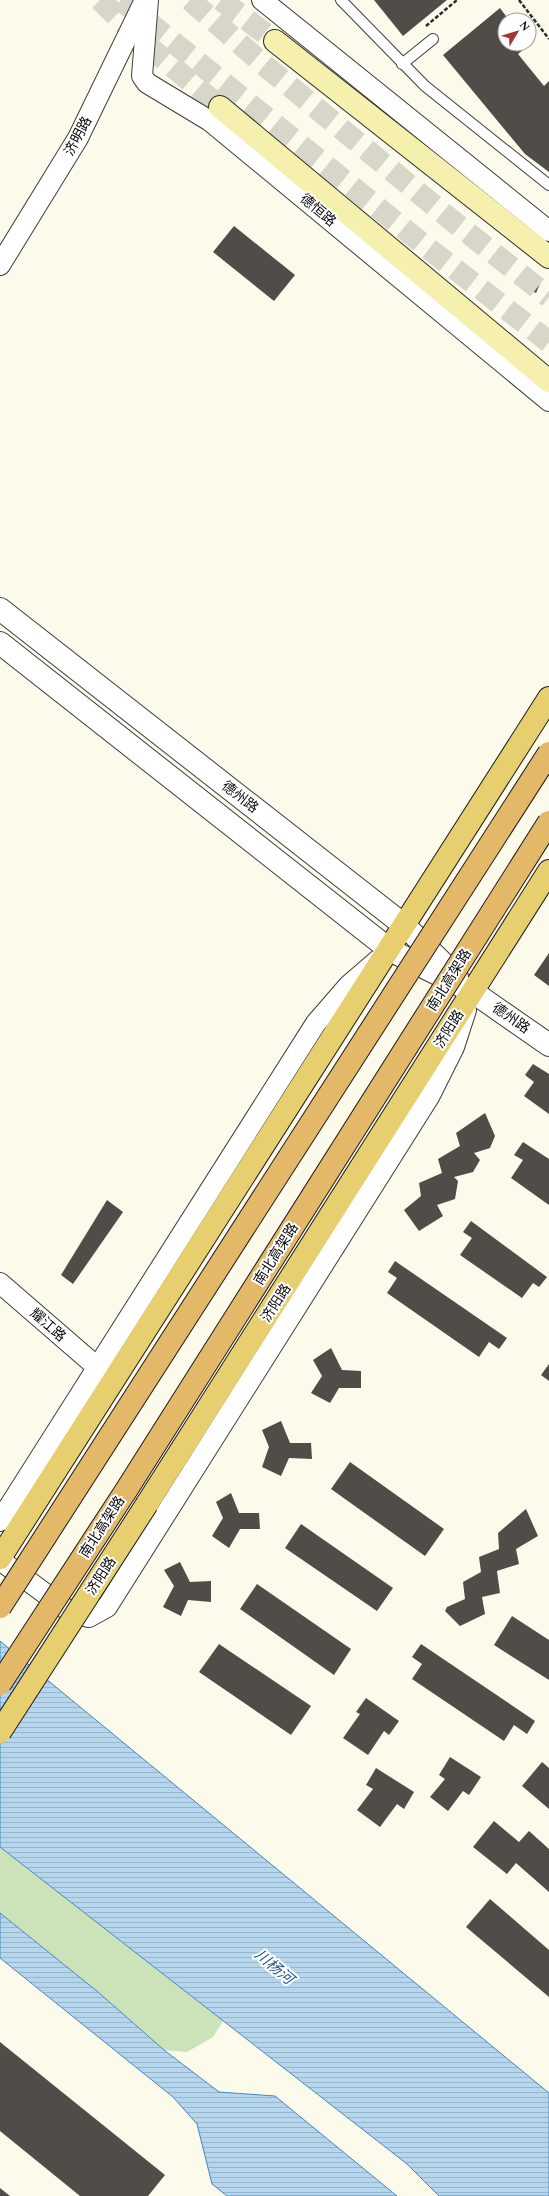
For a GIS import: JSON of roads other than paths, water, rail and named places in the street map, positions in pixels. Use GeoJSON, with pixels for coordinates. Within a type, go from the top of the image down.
{"type":"FeatureCollection","features":[{"type":"Feature","properties":{"kind":"highway"},"geometry":{"type":"LineString","coordinates":[[0,1608],[549,753]]}},
{"type":"Feature","properties":{"kind":"highway","name":"南北高架路"},"geometry":{"type":"LineString","coordinates":[[0,1684],[136,1476],[549,822]]}},
{"type":"Feature","properties":{"kind":"main road"},"geometry":{"type":"LineString","coordinates":[[275,41],[549,257]]}},
{"type":"Feature","properties":{"kind":"main road"},"geometry":{"type":"LineString","coordinates":[[220,107],[549,381]]}},
{"type":"Feature","properties":{"kind":"main road"},"geometry":{"type":"LineString","coordinates":[[0,1559],[390,950],[549,698]]}},
{"type":"Feature","properties":{"kind":"main road","name":"济阳路"},"geometry":{"type":"LineString","coordinates":[[0,1732],[401,1106],[549,871]]}},
{"type":"Feature","properties":{"kind":"street","name":"济明路"},"geometry":{"type":"LineString","coordinates":[[0,266],[78,138],[144,0]]}},
{"type":"Feature","properties":{"kind":"street","name":"德恒路"},"geometry":{"type":"LineString","coordinates":[[148,0],[142,76],[147,83],[210,121],[549,401]]}},
{"type":"Feature","properties":{"kind":"street"},"geometry":{"type":"LineString","coordinates":[[262,0],[549,231]]}},
{"type":"Feature","properties":{"kind":"street","name":"德州路"},"geometry":{"type":"LineString","coordinates":[[0,609],[405,926],[473,992]]}},
{"type":"Feature","properties":{"kind":"street","name":"德州路"},"geometry":{"type":"LineString","coordinates":[[0,643],[390,950],[473,992],[549,1045]]}},
{"type":"Feature","properties":{"kind":"street"},"geometry":{"type":"LineString","coordinates":[[0,1521],[316,1023],[350,985],[390,950]]}},
{"type":"Feature","properties":{"kind":"street"},"geometry":{"type":"LineString","coordinates":[[0,1559],[70,1612],[89,1617],[107,1608],[429,1097],[454,1046],[473,992]]}},
{"type":"Feature","properties":{"kind":"street","name":"耀江路"},"geometry":{"type":"LineString","coordinates":[[0,1283],[97,1367]]}},
{"type":"Feature","properties":{"kind":"lane"},"geometry":{"type":"LineString","coordinates":[[341,0],[425,86],[549,184]]}},
{"type":"Feature","properties":{"kind":"lane"},"geometry":{"type":"LineString","coordinates":[[402,64],[433,39]]}},
{"type":"Feature","properties":{"kind":"water","name":"川杨河"},"geometry":{"type":"Polygon","coordinates":[[[0,1641],[549,2093],[549,2196],[439,2196],[407,2164],[0,1847],[0,1641]]]}},
{"type":"Feature","properties":{"kind":"water"},"geometry":{"type":"Polygon","coordinates":[[[0,1913],[98,1992],[164,2050],[219,2092],[275,2096],[397,2196],[227,2196],[212,2184],[197,2124],[173,2097],[0,1958],[0,1913]]]}},
{"type":"Feature","properties":{"kind":"tunnel"},"geometry":{"type":"LineString","coordinates":[[100,0],[141,40],[220,107]]}},
{"type":"Feature","properties":{"kind":"tunnel"},"geometry":{"type":"LineString","coordinates":[[121,0],[424,245],[549,342]]}},
{"type":"Feature","properties":{"kind":"tunnel"},"geometry":{"type":"LineString","coordinates":[[190,0],[263,64],[449,218],[549,297]]}},
{"type":"Feature","properties":{"kind":"tunnel"},"geometry":{"type":"LineString","coordinates":[[221,0],[275,41]]}}]}
